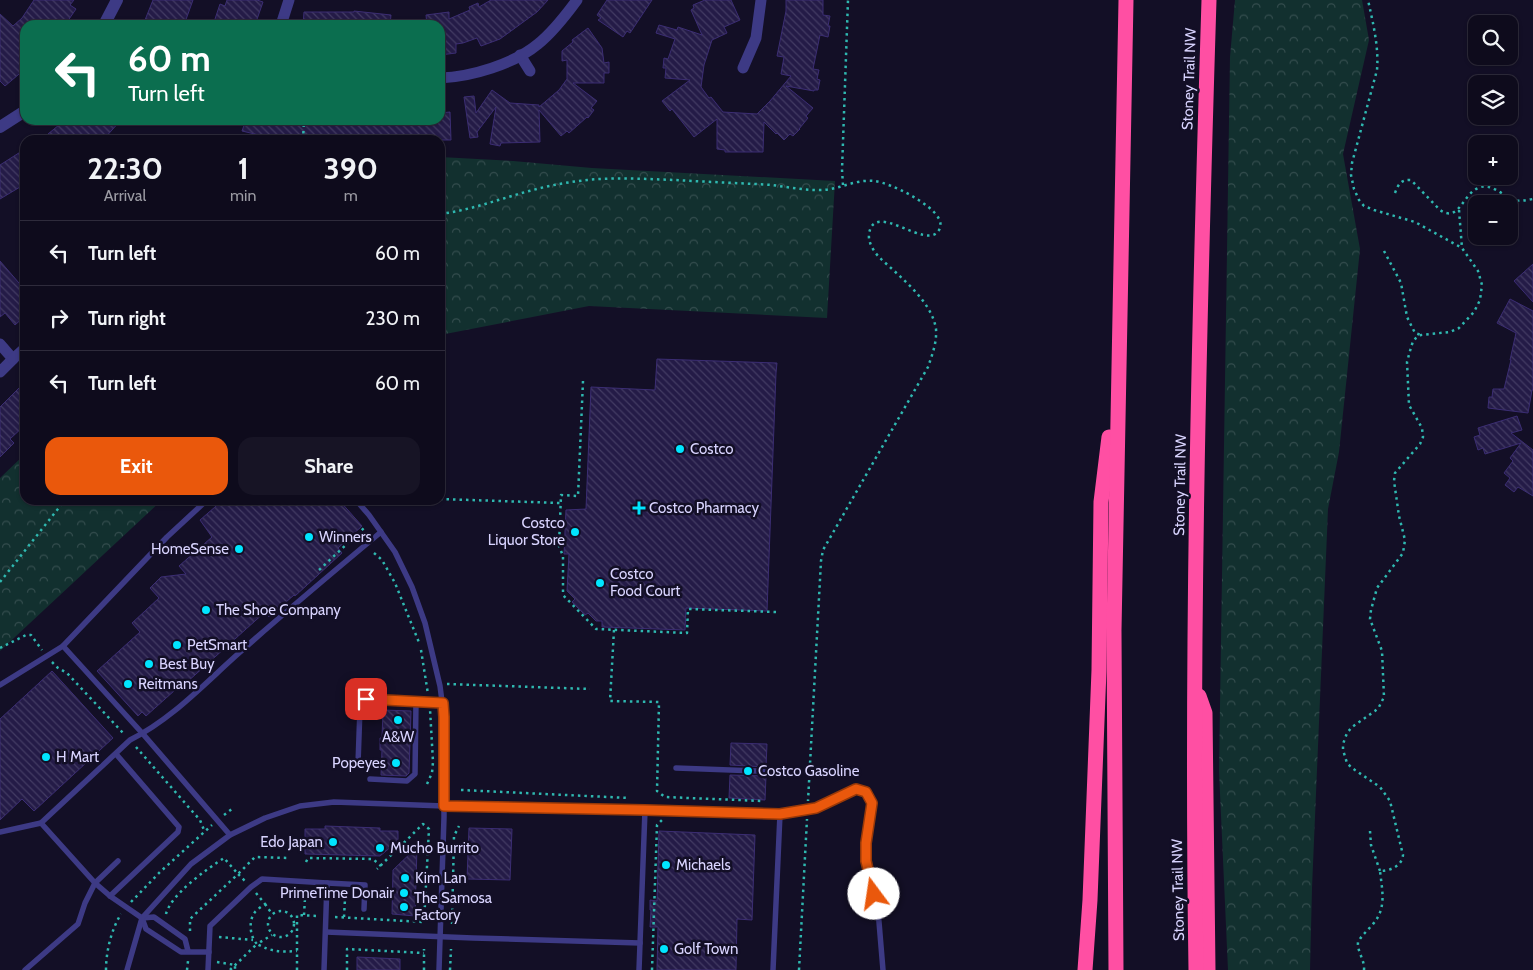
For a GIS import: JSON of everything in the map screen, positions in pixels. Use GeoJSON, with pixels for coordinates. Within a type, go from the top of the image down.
{"type":"FeatureCollection","features":[{"type":"Feature","properties":{"kind":"highway"},"geometry":{"type":"LineString","coordinates":[[1116,970],[1114,630],[1126,0]]}},
{"type":"Feature","properties":{"kind":"highway","name":"Stoney Trail NW"},"geometry":{"type":"LineString","coordinates":[[1196,970],[1195,685],[1202,217],[1209,0]]}},
{"type":"Feature","properties":{"kind":"highway"},"geometry":{"type":"LineString","coordinates":[[1085,970],[1090,900],[1099,670],[1101,502],[1118,353]]}},
{"type":"Feature","properties":{"kind":"highway"},"geometry":{"type":"LineString","coordinates":[[1195,685],[1205,713],[1208,970]]}},
{"type":"Feature","properties":{"kind":"street"},"geometry":{"type":"LineString","coordinates":[[107,20],[117,0]]}},
{"type":"Feature","properties":{"kind":"street"},"geometry":{"type":"LineString","coordinates":[[283,20],[289,0]]}},
{"type":"Feature","properties":{"kind":"street"},"geometry":{"type":"LineString","coordinates":[[445,77],[478,73],[520,55],[538,44],[566,15],[577,0]]}},
{"type":"Feature","properties":{"kind":"street"},"geometry":{"type":"LineString","coordinates":[[743,68],[756,38],[761,0]]}},
{"type":"Feature","properties":{"kind":"street"},"geometry":{"type":"LineString","coordinates":[[520,55],[530,71]]}},
{"type":"Feature","properties":{"kind":"street"},"geometry":{"type":"LineString","coordinates":[[0,127],[20,114]]}},
{"type":"Feature","properties":{"kind":"street"},"geometry":{"type":"LineString","coordinates":[[0,344],[13,359]]}},
{"type":"Feature","properties":{"kind":"street"},"geometry":{"type":"LineString","coordinates":[[0,372],[20,353]]}},
{"type":"Feature","properties":{"kind":"lane"},"geometry":{"type":"LineString","coordinates":[[0,685],[64,646],[173,531],[202,505]]}},
{"type":"Feature","properties":{"kind":"lane"},"geometry":{"type":"LineString","coordinates":[[360,505],[395,552],[412,587],[425,623],[443,703],[444,806],[439,970]]}},
{"type":"Feature","properties":{"kind":"lane"},"geometry":{"type":"LineString","coordinates":[[0,832],[41,823],[130,740],[143,734],[171,715],[320,582],[381,532]]}},
{"type":"Feature","properties":{"kind":"lane"},"geometry":{"type":"LineString","coordinates":[[64,646],[230,835]]}},
{"type":"Feature","properties":{"kind":"lane"},"geometry":{"type":"LineString","coordinates":[[358,764],[360,708],[366,699],[443,703]]}},
{"type":"Feature","properties":{"kind":"lane"},"geometry":{"type":"LineString","coordinates":[[370,779],[407,782],[415,774],[416,702]]}},
{"type":"Feature","properties":{"kind":"lane"},"geometry":{"type":"LineString","coordinates":[[110,896],[178,832],[179,827],[116,754]]}},
{"type":"Feature","properties":{"kind":"lane"},"geometry":{"type":"LineString","coordinates":[[676,768],[781,772]]}},
{"type":"Feature","properties":{"kind":"lane"},"geometry":{"type":"LineString","coordinates":[[127,970],[142,918],[191,864],[230,835],[265,818],[300,806],[334,802],[780,814],[816,808],[856,789],[866,792],[872,803],[866,843],[866,861],[878,910],[883,970]]}},
{"type":"Feature","properties":{"kind":"lane"},"geometry":{"type":"LineString","coordinates":[[639,970],[645,810]]}},
{"type":"Feature","properties":{"kind":"lane"},"geometry":{"type":"LineString","coordinates":[[774,970],[780,814]]}},
{"type":"Feature","properties":{"kind":"lane"},"geometry":{"type":"LineString","coordinates":[[41,823],[95,883],[126,908],[142,918],[154,917],[185,939],[188,951]]}},
{"type":"Feature","properties":{"kind":"lane"},"geometry":{"type":"LineString","coordinates":[[25,970],[78,924],[85,903],[95,883],[118,861]]}},
{"type":"Feature","properties":{"kind":"lane"},"geometry":{"type":"LineString","coordinates":[[208,970],[210,926],[262,879],[365,885],[364,909]]}},
{"type":"Feature","properties":{"kind":"lane"},"geometry":{"type":"LineString","coordinates":[[324,970],[327,883]]}},
{"type":"Feature","properties":{"kind":"lane"},"geometry":{"type":"LineString","coordinates":[[142,918],[146,929],[181,952],[209,952]]}},
{"type":"Feature","properties":{"kind":"lane"},"geometry":{"type":"LineString","coordinates":[[326,932],[640,943]]}},
{"type":"Feature","properties":{"kind":"path"},"geometry":{"type":"LineString","coordinates":[[843,185],[848,0]]}},
{"type":"Feature","properties":{"kind":"path"},"geometry":{"type":"LineString","coordinates":[[1368,0],[1378,52],[1378,63],[1352,162],[1351,175],[1354,189],[1364,206],[1415,222],[1462,248],[1478,271],[1482,285],[1480,300],[1474,312],[1459,328],[1450,332],[1421,335],[1415,333],[1407,317],[1401,283],[1384,251]]}},
{"type":"Feature","properties":{"kind":"path"},"geometry":{"type":"LineString","coordinates":[[1395,194],[1401,182],[1405,179],[1411,180],[1445,213],[1458,210],[1468,194],[1479,187],[1493,188],[1512,199],[1520,201],[1533,200]]}},
{"type":"Feature","properties":{"kind":"path"},"geometry":{"type":"LineString","coordinates":[[445,213],[536,189],[588,180],[699,180],[816,190],[829,190],[843,185],[873,181],[889,184],[906,192],[939,218],[941,225],[938,232],[934,235],[924,236],[886,222],[874,224],[869,236],[871,246],[878,256],[908,284],[928,308],[936,328],[935,347],[928,367],[823,550],[799,970]]}},
{"type":"Feature","properties":{"kind":"path"},"geometry":{"type":"LineString","coordinates":[[1458,210],[1462,248]]}},
{"type":"Feature","properties":{"kind":"path"},"geometry":{"type":"LineString","coordinates":[[1380,871],[1389,870],[1402,860],[1402,850],[1392,805],[1380,787],[1347,763],[1344,757],[1343,744],[1347,733],[1352,727],[1375,711],[1384,697],[1382,651],[1370,619],[1377,588],[1403,554],[1404,549],[1395,477],[1398,468],[1423,440],[1422,428],[1409,405],[1407,362],[1413,341],[1421,335]]}},
{"type":"Feature","properties":{"kind":"path"},"geometry":{"type":"LineString","coordinates":[[583,381],[578,496],[561,495],[560,503],[559,546],[563,556],[562,594],[596,629],[687,633],[688,609],[777,612]]}},
{"type":"Feature","properties":{"kind":"path"},"geometry":{"type":"LineString","coordinates":[[445,498],[560,503]]}},
{"type":"Feature","properties":{"kind":"path"},"geometry":{"type":"LineString","coordinates":[[0,582],[61,505]]}},
{"type":"Feature","properties":{"kind":"path"},"geometry":{"type":"LineString","coordinates":[[374,553],[382,560],[395,583],[420,645],[429,703],[433,762],[432,773],[427,784]]}},
{"type":"Feature","properties":{"kind":"path"},"geometry":{"type":"LineString","coordinates":[[614,630],[610,701],[659,702]]}},
{"type":"Feature","properties":{"kind":"path"},"geometry":{"type":"LineString","coordinates":[[0,648],[26,635],[31,635],[58,668],[67,673],[130,740],[192,810],[200,820],[204,830],[126,908],[119,918],[111,939],[106,957],[106,970]]}},
{"type":"Feature","properties":{"kind":"path"},"geometry":{"type":"LineString","coordinates":[[446,684],[590,689]]}},
{"type":"Feature","properties":{"kind":"path"},"geometry":{"type":"LineString","coordinates":[[461,790],[630,798]]}},
{"type":"Feature","properties":{"kind":"path"},"geometry":{"type":"LineString","coordinates":[[652,970],[657,825],[663,819],[668,819]]}},
{"type":"Feature","properties":{"kind":"path"},"geometry":{"type":"LineString","coordinates":[[333,917],[424,922],[429,829],[424,824],[377,869]]}},
{"type":"Feature","properties":{"kind":"path"},"geometry":{"type":"LineString","coordinates":[[452,924],[454,836],[459,826]]}},
{"type":"Feature","properties":{"kind":"path"},"geometry":{"type":"LineString","coordinates":[[1364,970],[1364,962],[1359,953],[1358,942],[1374,923],[1382,909],[1383,902],[1380,871],[1371,844],[1370,831]]}},
{"type":"Feature","properties":{"kind":"path"},"geometry":{"type":"LineString","coordinates":[[184,929],[190,933],[190,919],[255,857],[290,858]]}},
{"type":"Feature","properties":{"kind":"path"},"geometry":{"type":"LineString","coordinates":[[169,917],[166,913],[172,901],[202,872],[224,858],[247,883]]}},
{"type":"Feature","properties":{"kind":"path"},"geometry":{"type":"LineString","coordinates":[[306,862],[308,858],[373,859],[381,866]]}},
{"type":"Feature","properties":{"kind":"path"},"geometry":{"type":"LineString","coordinates":[[255,892],[272,914]]}},
{"type":"Feature","properties":{"kind":"path"},"geometry":{"type":"LineString","coordinates":[[304,916],[305,898]]}},
{"type":"Feature","properties":{"kind":"path"},"geometry":{"type":"LineString","coordinates":[[344,918],[345,899]]}},
{"type":"Feature","properties":{"kind":"path"},"geometry":{"type":"LineString","coordinates":[[265,904],[254,914],[251,929],[254,940],[257,944],[268,950],[279,952],[297,951]]}},
{"type":"Feature","properties":{"kind":"path"},"geometry":{"type":"LineString","coordinates":[[288,913],[294,920],[292,932],[281,938],[273,935],[268,925],[272,914],[280,911],[304,916],[318,916]]}},
{"type":"Feature","properties":{"kind":"path"},"geometry":{"type":"LineString","coordinates":[[297,970],[298,915]]}},
{"type":"Feature","properties":{"kind":"path"},"geometry":{"type":"LineString","coordinates":[[230,970],[257,944],[273,935]]}},
{"type":"Feature","properties":{"kind":"path"},"geometry":{"type":"LineString","coordinates":[[219,937],[254,940]]}},
{"type":"Feature","properties":{"kind":"path"},"geometry":{"type":"LineString","coordinates":[[347,970],[347,949],[424,953]]}},
{"type":"Feature","properties":{"kind":"path"},"geometry":{"type":"LineString","coordinates":[[424,949],[424,970]]}},
{"type":"Feature","properties":{"kind":"path"},"geometry":{"type":"LineString","coordinates":[[450,970],[451,949]]}},
{"type":"Feature","properties":{"kind":"path"},"geometry":{"type":"LineString","coordinates":[[187,970],[188,961]]}},
{"type":"Feature","properties":{"kind":"path"},"geometry":{"type":"LineString","coordinates":[[218,962],[235,965]]}},
{"type":"Feature","properties":{"kind":"path"},"geometry":{"type":"LineString","coordinates":[[235,965],[235,970]]}},
{"type":"Feature","properties":{"kind":"green space"},"geometry":{"type":"Polygon","coordinates":[[[1235,0],[1362,0],[1369,40],[1343,154],[1360,249],[1339,452],[1328,509],[1310,970],[1228,970],[1219,771],[1230,57],[1235,0]]]}},
{"type":"Feature","properties":{"kind":"green space"},"geometry":{"type":"Polygon","coordinates":[[[445,157],[592,168],[835,181],[827,318],[589,306],[445,334],[445,157]]]}},
{"type":"Feature","properties":{"kind":"green space"},"geometry":{"type":"Polygon","coordinates":[[[20,459],[20,505],[157,505],[0,651],[0,478],[20,459]]]}},
{"type":"Feature","properties":{"kind":"building"},"geometry":{"type":"Polygon","coordinates":[[[34,0],[74,0],[70,5],[76,9],[68,20],[20,20],[20,73],[5,86],[0,81],[0,14],[13,26],[22,18],[34,0]]]}},
{"type":"Feature","properties":{"kind":"building"},"geometry":{"type":"Polygon","coordinates":[[[153,0],[193,0],[186,20],[145,20],[153,0]]]}},
{"type":"Feature","properties":{"kind":"building"},"geometry":{"type":"Polygon","coordinates":[[[227,0],[257,0],[263,2],[257,20],[215,20],[220,4],[225,6],[227,0]]]}},
{"type":"Feature","properties":{"kind":"building"},"geometry":{"type":"Polygon","coordinates":[[[491,0],[548,0],[537,12],[500,39],[481,46],[477,38],[456,44],[456,53],[445,54],[445,20],[426,20],[426,15],[449,12],[449,19],[470,10],[469,7],[478,3],[479,7],[491,0]]]}},
{"type":"Feature","properties":{"kind":"building"},"geometry":{"type":"Polygon","coordinates":[[[607,0],[652,0],[630,33],[627,31],[623,37],[598,20],[601,18],[597,15],[607,0]]]}},
{"type":"Feature","properties":{"kind":"building"},"geometry":{"type":"Polygon","coordinates":[[[705,0],[731,0],[740,20],[724,27],[727,33],[712,40],[704,65],[701,87],[723,112],[757,114],[791,76],[781,74],[784,57],[777,56],[786,11],[786,0],[823,0],[823,15],[830,16],[828,37],[820,35],[813,69],[819,70],[817,79],[820,80],[818,90],[786,86],[813,108],[806,116],[808,118],[800,129],[793,136],[790,134],[784,140],[764,122],[763,152],[725,152],[725,150],[717,149],[717,119],[694,137],[672,109],[670,111],[662,101],[690,80],[665,78],[664,58],[668,59],[675,39],[656,33],[659,25],[677,30],[678,27],[702,35],[691,10],[694,8],[693,5],[705,0]]]}},
{"type":"Feature","properties":{"kind":"building"},"geometry":{"type":"Polygon","coordinates":[[[304,12],[354,12],[391,15],[390,20],[303,20],[304,12]]]}},
{"type":"Feature","properties":{"kind":"building"},"geometry":{"type":"Polygon","coordinates":[[[588,28],[602,48],[604,63],[609,62],[609,73],[604,73],[604,83],[573,83],[597,101],[591,108],[594,110],[588,118],[569,133],[567,131],[561,136],[539,110],[540,142],[501,143],[500,146],[490,144],[496,107],[477,132],[478,137],[470,138],[464,97],[474,96],[476,113],[492,90],[510,103],[539,105],[539,107],[559,90],[567,79],[567,60],[562,61],[562,51],[573,42],[572,40],[588,28]]]}},
{"type":"Feature","properties":{"kind":"building"},"geometry":{"type":"Polygon","coordinates":[[[445,112],[450,112],[451,140],[445,140],[445,135],[259,135],[242,131],[244,125],[445,125],[445,112]]]}},
{"type":"Feature","properties":{"kind":"building"},"geometry":{"type":"Polygon","coordinates":[[[59,125],[116,125],[108,135],[48,134],[59,125]]]}},
{"type":"Feature","properties":{"kind":"building"},"geometry":{"type":"Polygon","coordinates":[[[20,152],[20,187],[0,199],[0,165],[20,152]]]}},
{"type":"Feature","properties":{"kind":"building"},"geometry":{"type":"Polygon","coordinates":[[[0,261],[20,284],[20,320],[15,325],[5,313],[0,317],[0,261]]]}},
{"type":"Feature","properties":{"kind":"building"},"geometry":{"type":"Polygon","coordinates":[[[1533,264],[1533,302],[1514,281],[1533,264]]]}},
{"type":"Feature","properties":{"kind":"building"},"geometry":{"type":"Polygon","coordinates":[[[1510,299],[1533,311],[1533,390],[1528,413],[1488,408],[1489,397],[1492,397],[1493,389],[1504,389],[1511,360],[1516,333],[1497,323],[1510,299]]]}},
{"type":"Feature","properties":{"kind":"building","name":"Costco"},"geometry":{"type":"Polygon","coordinates":[[[657,359],[777,363],[767,611],[686,608],[685,630],[602,627],[602,621],[596,621],[588,613],[585,615],[572,602],[575,599],[567,591],[569,554],[564,554],[566,510],[586,509],[591,387],[655,390],[657,359]]]}},
{"type":"Feature","properties":{"kind":"building"},"geometry":{"type":"Polygon","coordinates":[[[20,387],[20,430],[10,439],[14,443],[0,457],[0,407],[20,387]]]}},
{"type":"Feature","properties":{"kind":"building"},"geometry":{"type":"Polygon","coordinates":[[[1517,416],[1522,430],[1511,433],[1533,450],[1533,496],[1518,487],[1514,492],[1505,485],[1510,478],[1504,473],[1513,461],[1510,458],[1521,443],[1485,454],[1483,448],[1478,450],[1474,437],[1480,435],[1478,428],[1517,416]]]}},
{"type":"Feature","properties":{"kind":"building"},"geometry":{"type":"Polygon","coordinates":[[[217,505],[343,505],[362,526],[338,548],[342,553],[295,596],[269,617],[265,612],[146,716],[142,712],[138,716],[97,671],[140,632],[132,623],[159,598],[150,588],[161,577],[186,574],[179,566],[212,537],[200,520],[217,505]]]}},
{"type":"Feature","properties":{"kind":"building","name":"H Mart"},"geometry":{"type":"Polygon","coordinates":[[[52,671],[113,738],[34,811],[22,799],[0,820],[0,719],[52,671]]]}},
{"type":"Feature","properties":{"kind":"building"},"geometry":{"type":"Polygon","coordinates":[[[383,710],[411,711],[409,773],[406,776],[381,775],[382,750],[380,750],[380,738],[382,738],[383,710]]]}},
{"type":"Feature","properties":{"kind":"building"},"geometry":{"type":"Polygon","coordinates":[[[731,743],[767,744],[766,767],[730,765],[731,743]]]}},
{"type":"Feature","properties":{"kind":"building"},"geometry":{"type":"Polygon","coordinates":[[[730,775],[766,776],[765,800],[729,798],[730,775]]]}},
{"type":"Feature","properties":{"kind":"building"},"geometry":{"type":"Polygon","coordinates":[[[325,826],[380,828],[380,831],[398,831],[398,841],[380,856],[305,854],[305,829],[325,829],[325,826]]]}},
{"type":"Feature","properties":{"kind":"building"},"geometry":{"type":"Polygon","coordinates":[[[469,828],[512,829],[510,880],[467,879],[469,828]]]}},
{"type":"Feature","properties":{"kind":"building"},"geometry":{"type":"Polygon","coordinates":[[[659,831],[755,835],[752,920],[737,919],[736,970],[657,970],[658,927],[650,927],[650,900],[657,901],[659,831]]]}},
{"type":"Feature","properties":{"kind":"building"},"geometry":{"type":"Polygon","coordinates":[[[417,847],[415,916],[392,914],[393,870],[417,847]]]}},
{"type":"Feature","properties":{"kind":"building"},"geometry":{"type":"Polygon","coordinates":[[[357,957],[400,959],[400,970],[357,970],[357,957]]]}},
{"type":"Feature","properties":{"kind":"place","name":"Costco"},"geometry":{"type":"Point","coordinates":[680,449]}},
{"type":"Feature","properties":{"kind":"place","name":"Costco Pharmacy"},"geometry":{"type":"Point","coordinates":[639,508]}},
{"type":"Feature","properties":{"kind":"place","name":"Costco Liquor Store"},"geometry":{"type":"Point","coordinates":[575,532]}},
{"type":"Feature","properties":{"kind":"place","name":"Winners"},"geometry":{"type":"Point","coordinates":[309,537]}},
{"type":"Feature","properties":{"kind":"place","name":"HomeSense"},"geometry":{"type":"Point","coordinates":[239,549]}},
{"type":"Feature","properties":{"kind":"place","name":"Costco Food Court"},"geometry":{"type":"Point","coordinates":[600,583]}},
{"type":"Feature","properties":{"kind":"place","name":"The Shoe Company"},"geometry":{"type":"Point","coordinates":[206,610]}},
{"type":"Feature","properties":{"kind":"place","name":"PetSmart"},"geometry":{"type":"Point","coordinates":[177,645]}},
{"type":"Feature","properties":{"kind":"place","name":"Best Buy"},"geometry":{"type":"Point","coordinates":[149,664]}},
{"type":"Feature","properties":{"kind":"place","name":"Reitmans"},"geometry":{"type":"Point","coordinates":[128,684]}},
{"type":"Feature","properties":{"kind":"place","name":"A&W"},"geometry":{"type":"Point","coordinates":[398,720]}},
{"type":"Feature","properties":{"kind":"place","name":"H Mart"},"geometry":{"type":"Point","coordinates":[46,757]}},
{"type":"Feature","properties":{"kind":"place","name":"Popeyes"},"geometry":{"type":"Point","coordinates":[396,763]}},
{"type":"Feature","properties":{"kind":"place","name":"Costco Gasoline"},"geometry":{"type":"Point","coordinates":[748,771]}},
{"type":"Feature","properties":{"kind":"place","name":"Edo Japan"},"geometry":{"type":"Point","coordinates":[333,842]}},
{"type":"Feature","properties":{"kind":"place","name":"Mucho Burrito"},"geometry":{"type":"Point","coordinates":[380,848]}},
{"type":"Feature","properties":{"kind":"place","name":"Michaels"},"geometry":{"type":"Point","coordinates":[666,865]}},
{"type":"Feature","properties":{"kind":"place","name":"Kim Lan"},"geometry":{"type":"Point","coordinates":[405,878]}},
{"type":"Feature","properties":{"kind":"place","name":"PrimeTime Donair"},"geometry":{"type":"Point","coordinates":[404,893]}},
{"type":"Feature","properties":{"kind":"place","name":"The Samosa Factory"},"geometry":{"type":"Point","coordinates":[404,907]}},
{"type":"Feature","properties":{"kind":"place","name":"Golf Town"},"geometry":{"type":"Point","coordinates":[664,949]}},
{"type":"Feature","properties":{"kind":"route"},"geometry":{"type":"LineString","coordinates":[[366,699],[443,703],[444,806],[780,814],[816,808],[856,789],[866,792],[872,803],[866,843],[866,861],[874,894]]}}]}
